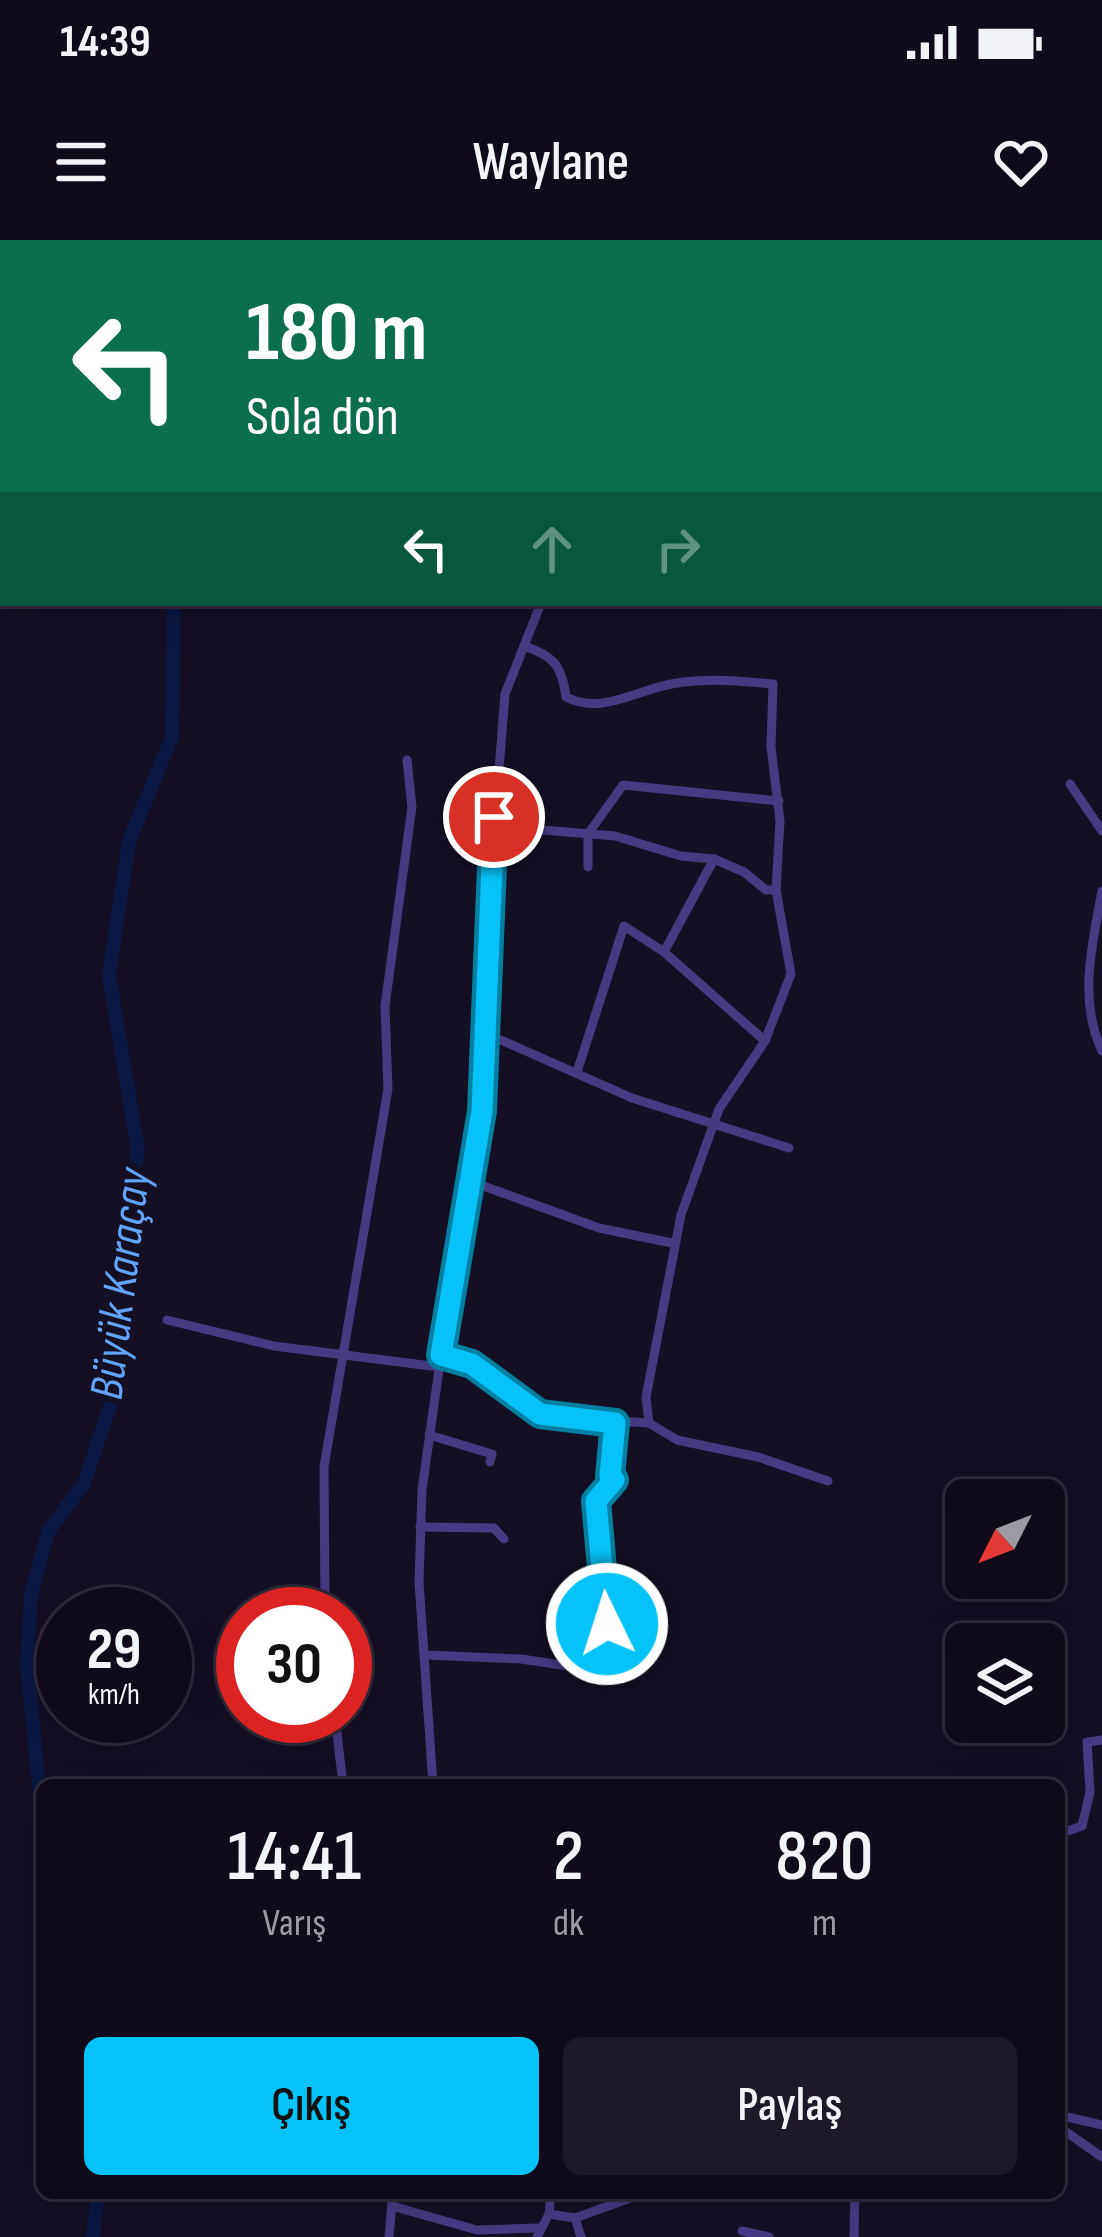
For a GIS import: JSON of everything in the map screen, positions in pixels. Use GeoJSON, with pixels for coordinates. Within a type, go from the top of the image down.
{"type":"FeatureCollection","features":[{"type":"Feature","properties":{"kind":"street"},"geometry":{"type":"LineString","coordinates":[[433,1779],[420,1527],[440,1361],[482,1111],[494,826],[506,694],[540,606]]}},
{"type":"Feature","properties":{"kind":"street"},"geometry":{"type":"LineString","coordinates":[[524,646],[554,660],[563,672],[566,698],[578,703],[601,704],[672,683],[773,684],[771,747],[779,801],[776,890],[791,974],[765,1041],[725,1096],[672,1244],[646,1397],[649,1424]]}},
{"type":"Feature","properties":{"kind":"street"},"geometry":{"type":"LineString","coordinates":[[325,1587],[324,1467],[388,1089],[385,1006],[412,807],[407,760]]}},
{"type":"Feature","properties":{"kind":"street"},"geometry":{"type":"LineString","coordinates":[[1070,784],[1102,831]]}},
{"type":"Feature","properties":{"kind":"street"},"geometry":{"type":"LineString","coordinates":[[588,867],[588,834],[623,785],[779,801]]}},
{"type":"Feature","properties":{"kind":"street"},"geometry":{"type":"LineString","coordinates":[[494,826],[588,834],[714,859],[766,890],[776,890]]}},
{"type":"Feature","properties":{"kind":"street"},"geometry":{"type":"LineString","coordinates":[[664,952],[714,859]]}},
{"type":"Feature","properties":{"kind":"street"},"geometry":{"type":"LineString","coordinates":[[1102,891],[1087,993],[1088,1015],[1102,1052]]}},
{"type":"Feature","properties":{"kind":"street"},"geometry":{"type":"LineString","coordinates":[[577,1072],[624,926],[664,952],[765,1041]]}},
{"type":"Feature","properties":{"kind":"street"},"geometry":{"type":"LineString","coordinates":[[485,1033],[632,1098],[789,1148]]}},
{"type":"Feature","properties":{"kind":"street"},"geometry":{"type":"LineString","coordinates":[[467,1180],[599,1228],[672,1244]]}},
{"type":"Feature","properties":{"kind":"street"},"geometry":{"type":"LineString","coordinates":[[167,1320],[342,1357],[472,1364],[540,1414],[649,1424],[676,1440],[758,1457],[828,1481]]}},
{"type":"Feature","properties":{"kind":"street"},"geometry":{"type":"LineString","coordinates":[[426,1655],[521,1659],[616,1673],[596,1501],[614,1480],[610,1476],[615,1423]]}},
{"type":"Feature","properties":{"kind":"street"},"geometry":{"type":"LineString","coordinates":[[429,1435],[492,1454],[490,1462]]}},
{"type":"Feature","properties":{"kind":"street"},"geometry":{"type":"LineString","coordinates":[[420,1527],[494,1528],[504,1540]]}},
{"type":"Feature","properties":{"kind":"street"},"geometry":{"type":"LineString","coordinates":[[1065,1832],[1082,1826],[1090,1792],[1087,1742],[1102,1740]]}},
{"type":"Feature","properties":{"kind":"street"},"geometry":{"type":"LineString","coordinates":[[338,1743],[342,1779]]}},
{"type":"Feature","properties":{"kind":"street"},"geometry":{"type":"LineString","coordinates":[[1065,2116],[1102,2125]]}},
{"type":"Feature","properties":{"kind":"street"},"geometry":{"type":"LineString","coordinates":[[1065,2131],[1102,2157]]}},
{"type":"Feature","properties":{"kind":"street"},"geometry":{"type":"LineString","coordinates":[[389,2237],[393,2199]]}},
{"type":"Feature","properties":{"kind":"street"},"geometry":{"type":"LineString","coordinates":[[392,2206],[477,2230],[537,2233],[549,2214],[550,2199]]}},
{"type":"Feature","properties":{"kind":"street"},"geometry":{"type":"LineString","coordinates":[[549,2214],[574,2218],[627,2199]]}},
{"type":"Feature","properties":{"kind":"street"},"geometry":{"type":"LineString","coordinates":[[854,2237],[855,2199]]}},
{"type":"Feature","properties":{"kind":"street"},"geometry":{"type":"LineString","coordinates":[[574,2218],[581,2237]]}},
{"type":"Feature","properties":{"kind":"street"},"geometry":{"type":"LineString","coordinates":[[742,2231],[769,2237]]}},
{"type":"Feature","properties":{"kind":"waterway","name":"Büyük Karaçay"},"geometry":{"type":"LineString","coordinates":[[38,1779],[27,1663],[31,1595],[48,1532],[84,1483],[116,1388],[111,1289],[138,1150],[109,975],[129,841],[172,737],[174,606]]}},
{"type":"Feature","properties":{"kind":"waterway","name":"Büyük Karaçay"},"geometry":{"type":"LineString","coordinates":[[93,2237],[97,2199]]}},
{"type":"Feature","properties":{"kind":"route"},"geometry":{"type":"LineString","coordinates":[[494,817],[482,1111],[461,1214],[441,1355],[472,1364],[540,1414],[615,1423],[610,1476],[614,1480],[596,1501],[607,1624]]}}]}
